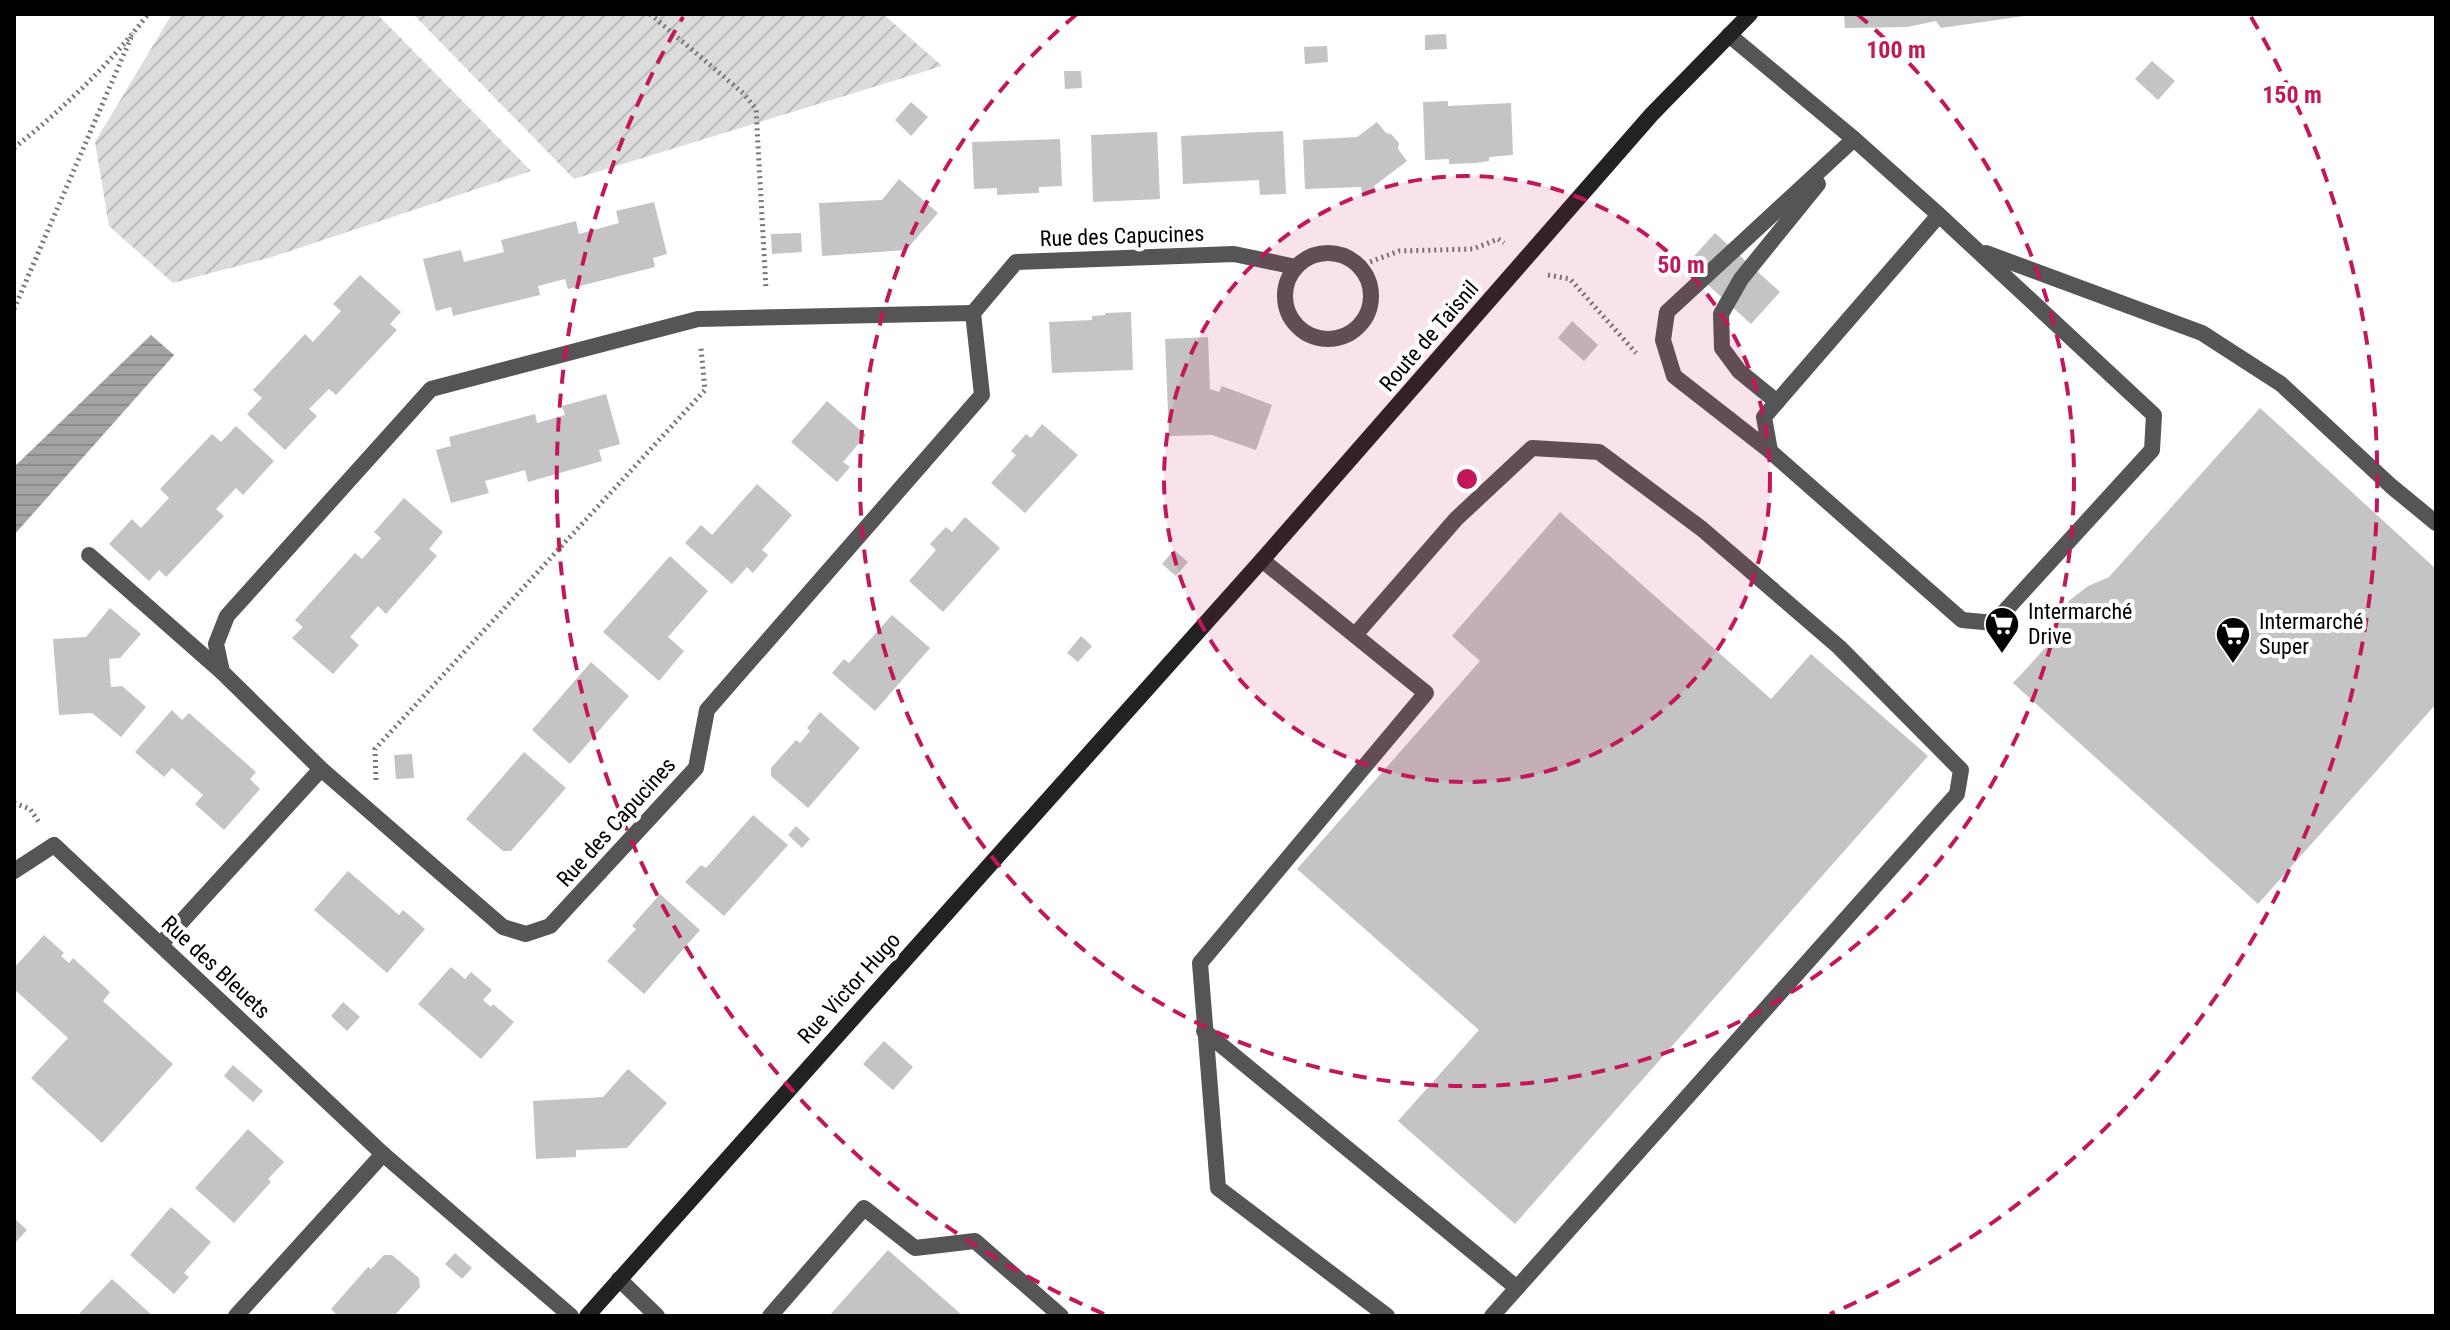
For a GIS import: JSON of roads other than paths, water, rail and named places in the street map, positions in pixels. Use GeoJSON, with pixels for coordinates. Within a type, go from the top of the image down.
{"type":"FeatureCollection","features":[{"type":"Feature","properties":{"kind":"street","name":"Route de Taisnil"},"geometry":{"type":"LineString","coordinates":[[1144,690],[1262,560],[1652,114],[1750,14]]}},
{"type":"Feature","properties":{"kind":"street"},"geometry":{"type":"LineString","coordinates":[[1729,35],[1854,139],[2154,415],[2152,450],[1994,623],[1962,620],[1770,451],[1674,376],[1663,340],[1667,312],[1854,139]]}},
{"type":"Feature","properties":{"kind":"street"},"geometry":{"type":"LineString","coordinates":[[1777,402],[1739,371],[1722,348],[1721,314],[1741,279],[1854,139]]}},
{"type":"Feature","properties":{"kind":"street"},"geometry":{"type":"LineString","coordinates":[[1770,451],[1764,417],[1939,215]]}},
{"type":"Feature","properties":{"kind":"street"},"geometry":{"type":"LineString","coordinates":[[1977,250],[2202,333],[2281,384],[2391,486],[2436,523]]}},
{"type":"Feature","properties":{"kind":"street"},"geometry":{"type":"LineString","coordinates":[[1320,253],[1348,257],[1359,266],[1368,277],[1372,291],[1371,306],[1356,329],[1330,339],[1315,337],[1293,321],[1285,293],[1296,267],[1306,258],[1320,253]]}},
{"type":"Feature","properties":{"kind":"street","name":"Rue des Capucines"},"geometry":{"type":"LineString","coordinates":[[89,555],[222,672],[361,804],[503,927],[526,934],[550,926],[696,768],[707,710],[982,395],[973,313],[1016,262],[1234,254],[1296,267]]}},
{"type":"Feature","properties":{"kind":"street"},"geometry":{"type":"LineString","coordinates":[[222,672],[216,644],[227,616],[431,389],[698,319],[973,313]]}},
{"type":"Feature","properties":{"kind":"street"},"geometry":{"type":"LineString","coordinates":[[1355,635],[1456,519],[1532,448],[1599,452],[1702,529],[1839,647],[1961,770],[1957,794],[1492,1316]]}},
{"type":"Feature","properties":{"kind":"street"},"geometry":{"type":"LineString","coordinates":[[1262,560],[1426,693],[1200,963],[1218,1188],[1387,1316]]}},
{"type":"Feature","properties":{"kind":"street","name":"Rue Victor Hugo"},"geometry":{"type":"LineString","coordinates":[[587,1316],[1144,690]]}},
{"type":"Feature","properties":{"kind":"street"},"geometry":{"type":"LineString","coordinates":[[161,944],[321,769]]}},
{"type":"Feature","properties":{"kind":"street","name":"Rue des Bleuets"},"geometry":{"type":"LineString","coordinates":[[14,871],[54,845],[383,1154],[571,1316]]}},
{"type":"Feature","properties":{"kind":"street"},"geometry":{"type":"LineString","coordinates":[[1204,1031],[1517,1288]]}},
{"type":"Feature","properties":{"kind":"street"},"geometry":{"type":"LineString","coordinates":[[236,1316],[383,1154]]}},
{"type":"Feature","properties":{"kind":"street"},"geometry":{"type":"LineString","coordinates":[[770,1316],[864,1208],[915,1248],[975,1241],[1061,1316]]}},
{"type":"Feature","properties":{"kind":"street"},"geometry":{"type":"LineString","coordinates":[[619,1279],[657,1316]]}},
{"type":"Feature","properties":{"kind":"place","name":"Intermarché Drive"},"geometry":{"type":"Point","coordinates":[2002,655]}},
{"type":"Feature","properties":{"kind":"place","name":"Intermarché Super"},"geometry":{"type":"Point","coordinates":[2233,665]}}]}
